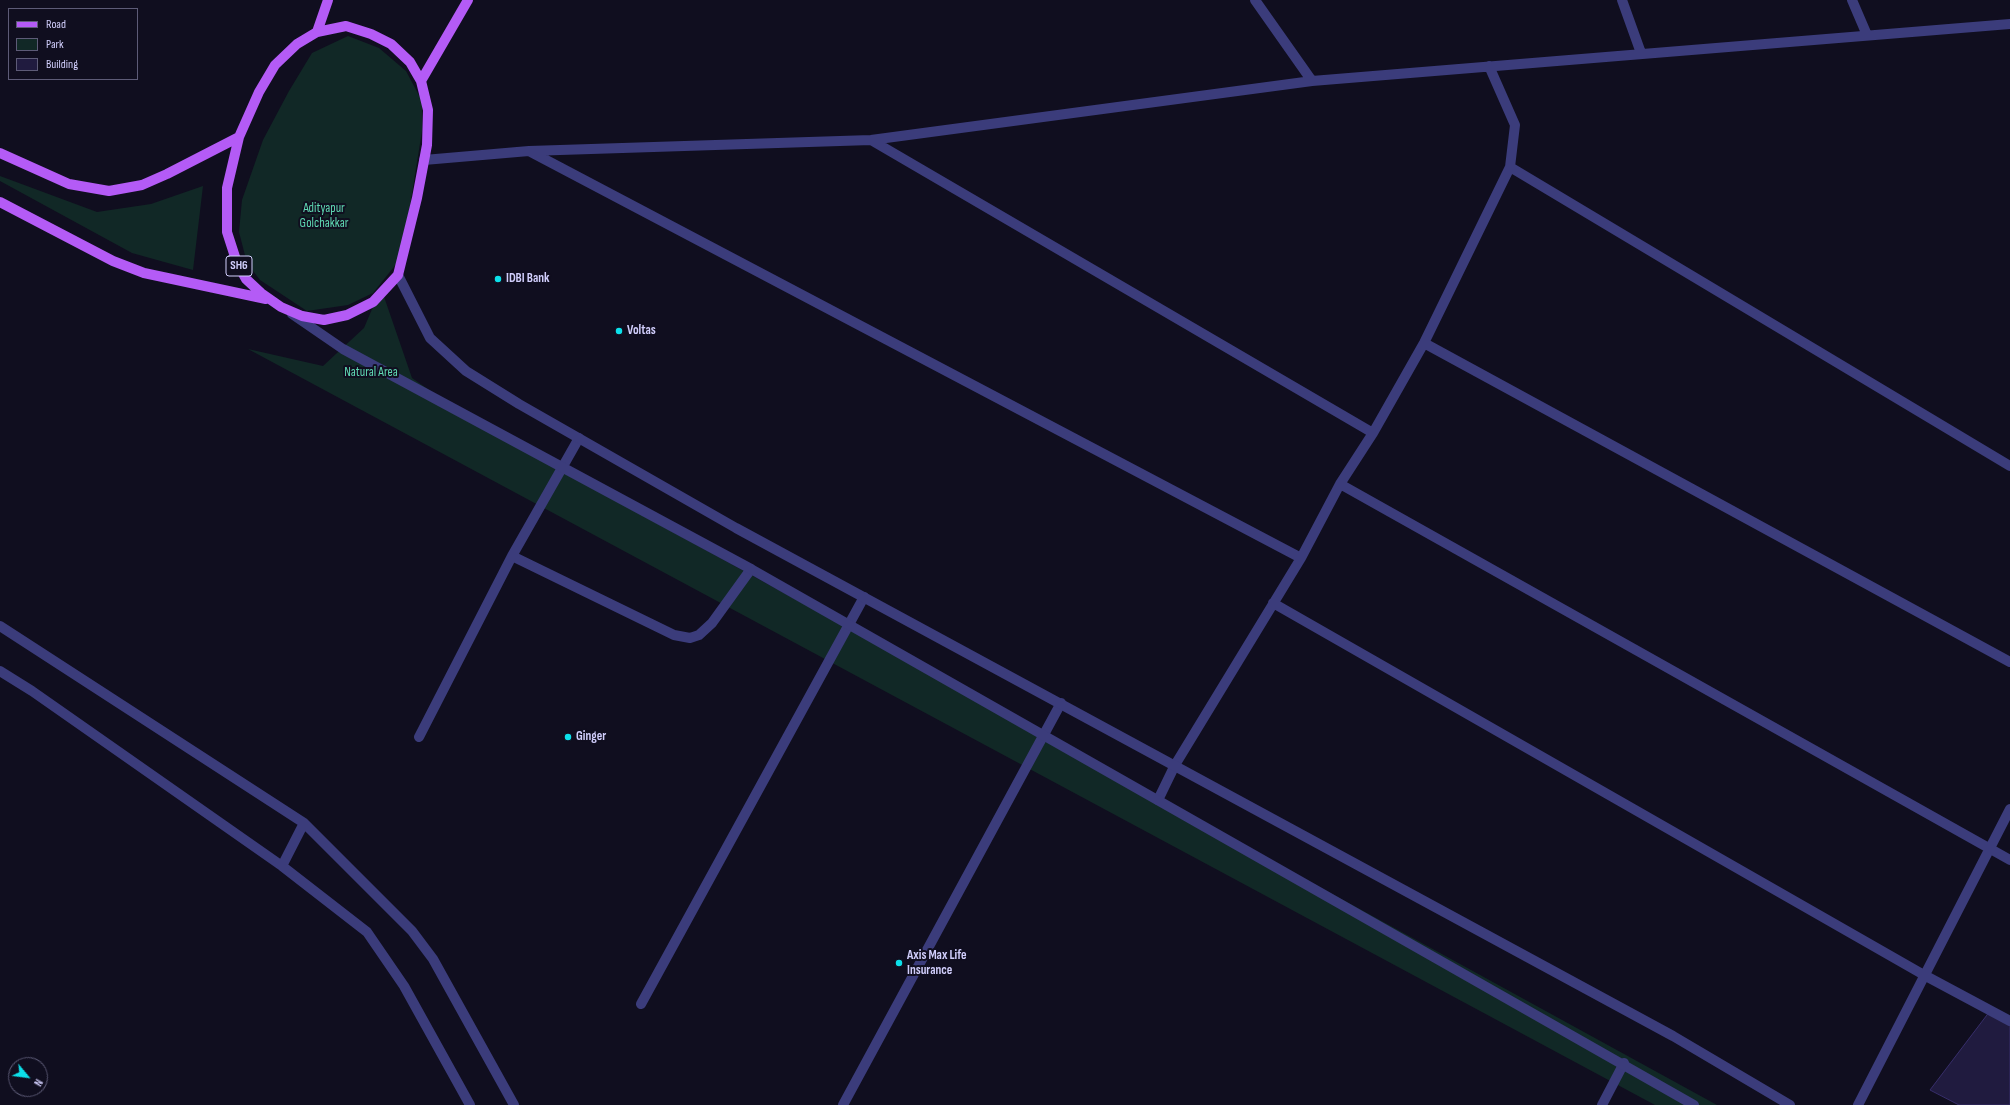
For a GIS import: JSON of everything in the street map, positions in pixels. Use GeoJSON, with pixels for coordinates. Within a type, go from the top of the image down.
{"type":"FeatureCollection","features":[{"type":"Feature","properties":{"kind":"main road"},"geometry":{"type":"LineString","coordinates":[[317,32],[328,0]]}},
{"type":"Feature","properties":{"kind":"main road"},"geometry":{"type":"LineString","coordinates":[[421,81],[468,0]]}},
{"type":"Feature","properties":{"kind":"main road","name":"SH6"},"geometry":{"type":"LineString","coordinates":[[346,26],[371,34],[391,44],[410,62],[421,81],[428,110],[424,160],[407,241],[398,275],[373,302],[347,315],[324,320],[302,316],[281,307],[260,293],[246,279],[237,263],[227,232],[227,188],[239,137],[259,92],[275,66],[297,44],[317,32],[346,26]]}},
{"type":"Feature","properties":{"kind":"main road"},"geometry":{"type":"LineString","coordinates":[[0,152],[69,184],[109,191],[142,185],[167,174],[239,137]]}},
{"type":"Feature","properties":{"kind":"main road","name":"SH6"},"geometry":{"type":"LineString","coordinates":[[0,202],[113,261],[144,273],[272,301]]}},
{"type":"Feature","properties":{"kind":"street"},"geometry":{"type":"LineString","coordinates":[[1255,0],[1312,81]]}},
{"type":"Feature","properties":{"kind":"street"},"geometry":{"type":"LineString","coordinates":[[1622,0],[1640,53]]}},
{"type":"Feature","properties":{"kind":"street"},"geometry":{"type":"LineString","coordinates":[[1852,0],[1867,35]]}},
{"type":"Feature","properties":{"kind":"street"},"geometry":{"type":"LineString","coordinates":[[424,160],[529,151],[871,140],[1312,81],[1640,53],[2010,24]]}},
{"type":"Feature","properties":{"kind":"street"},"geometry":{"type":"LineString","coordinates":[[1158,800],[1176,765],[1300,558],[1340,484],[1373,433],[1424,343],[1510,166],[1515,125],[1489,66]]}},
{"type":"Feature","properties":{"kind":"street"},"geometry":{"type":"LineString","coordinates":[[871,140],[1373,433]]}},
{"type":"Feature","properties":{"kind":"street"},"geometry":{"type":"LineString","coordinates":[[529,151],[1300,558]]}},
{"type":"Feature","properties":{"kind":"street"},"geometry":{"type":"LineString","coordinates":[[1510,166],[2010,466]]}},
{"type":"Feature","properties":{"kind":"street"},"geometry":{"type":"LineString","coordinates":[[398,275],[430,338],[466,372],[736,528],[1176,765],[1673,1036],[1790,1105]]}},
{"type":"Feature","properties":{"kind":"street"},"geometry":{"type":"LineString","coordinates":[[281,307],[343,349],[751,569],[1624,1063],[1694,1105]]}},
{"type":"Feature","properties":{"kind":"street"},"geometry":{"type":"LineString","coordinates":[[1424,343],[2010,662]]}},
{"type":"Feature","properties":{"kind":"street"},"geometry":{"type":"LineString","coordinates":[[419,737],[512,556],[579,438]]}},
{"type":"Feature","properties":{"kind":"street"},"geometry":{"type":"LineString","coordinates":[[1340,484],[2010,860]]}},
{"type":"Feature","properties":{"kind":"street"},"geometry":{"type":"LineString","coordinates":[[512,556],[674,635],[690,638],[699,635],[712,623],[751,569]]}},
{"type":"Feature","properties":{"kind":"street"},"geometry":{"type":"LineString","coordinates":[[641,1004],[864,597]]}},
{"type":"Feature","properties":{"kind":"street"},"geometry":{"type":"LineString","coordinates":[[1273,603],[1924,975],[2010,1021]]}},
{"type":"Feature","properties":{"kind":"street"},"geometry":{"type":"LineString","coordinates":[[0,626],[304,824],[412,931],[433,959],[514,1105]]}},
{"type":"Feature","properties":{"kind":"street"},"geometry":{"type":"LineString","coordinates":[[0,671],[32,691],[282,866],[367,932],[404,986],[470,1105]]}},
{"type":"Feature","properties":{"kind":"street"},"geometry":{"type":"LineString","coordinates":[[843,1105],[1061,703]]}},
{"type":"Feature","properties":{"kind":"street"},"geometry":{"type":"LineString","coordinates":[[1858,1105],[1988,849],[2010,809]]}},
{"type":"Feature","properties":{"kind":"street"},"geometry":{"type":"LineString","coordinates":[[282,866],[304,824]]}},
{"type":"Feature","properties":{"kind":"street"},"geometry":{"type":"LineString","coordinates":[[1602,1105],[1624,1063]]}},
{"type":"Feature","properties":{"kind":"green space","name":"Adityapur Golchakkar"},"geometry":{"type":"Polygon","coordinates":[[[348,36],[379,48],[406,71],[422,101],[422,131],[410,206],[397,263],[373,293],[348,305],[307,311],[260,280],[247,263],[239,232],[242,200],[263,140],[289,91],[312,53],[348,36]]]}},
{"type":"Feature","properties":{"kind":"green space"},"geometry":{"type":"Polygon","coordinates":[[[0,176],[97,212],[151,204],[203,186],[193,270],[132,253],[0,181],[0,176]]]}},
{"type":"Feature","properties":{"kind":"green space","name":"Natural Area"},"geometry":{"type":"Polygon","coordinates":[[[381,288],[412,378],[485,429],[1717,1105],[1655,1105],[248,349],[323,366],[364,328],[381,288]]]}},
{"type":"Feature","properties":{"kind":"building"},"geometry":{"type":"Polygon","coordinates":[[[1990,1011],[2010,1022],[2010,1105],[1959,1105],[1930,1090],[1990,1011]]]}},
{"type":"Feature","properties":{"kind":"place","name":"IDBI Bank"},"geometry":{"type":"Point","coordinates":[498,279]}},
{"type":"Feature","properties":{"kind":"place","name":"Voltas"},"geometry":{"type":"Point","coordinates":[619,331]}},
{"type":"Feature","properties":{"kind":"place","name":"Ginger"},"geometry":{"type":"Point","coordinates":[568,737]}},
{"type":"Feature","properties":{"kind":"place","name":"Axis Max Life Insurance"},"geometry":{"type":"Point","coordinates":[899,963]}}]}
